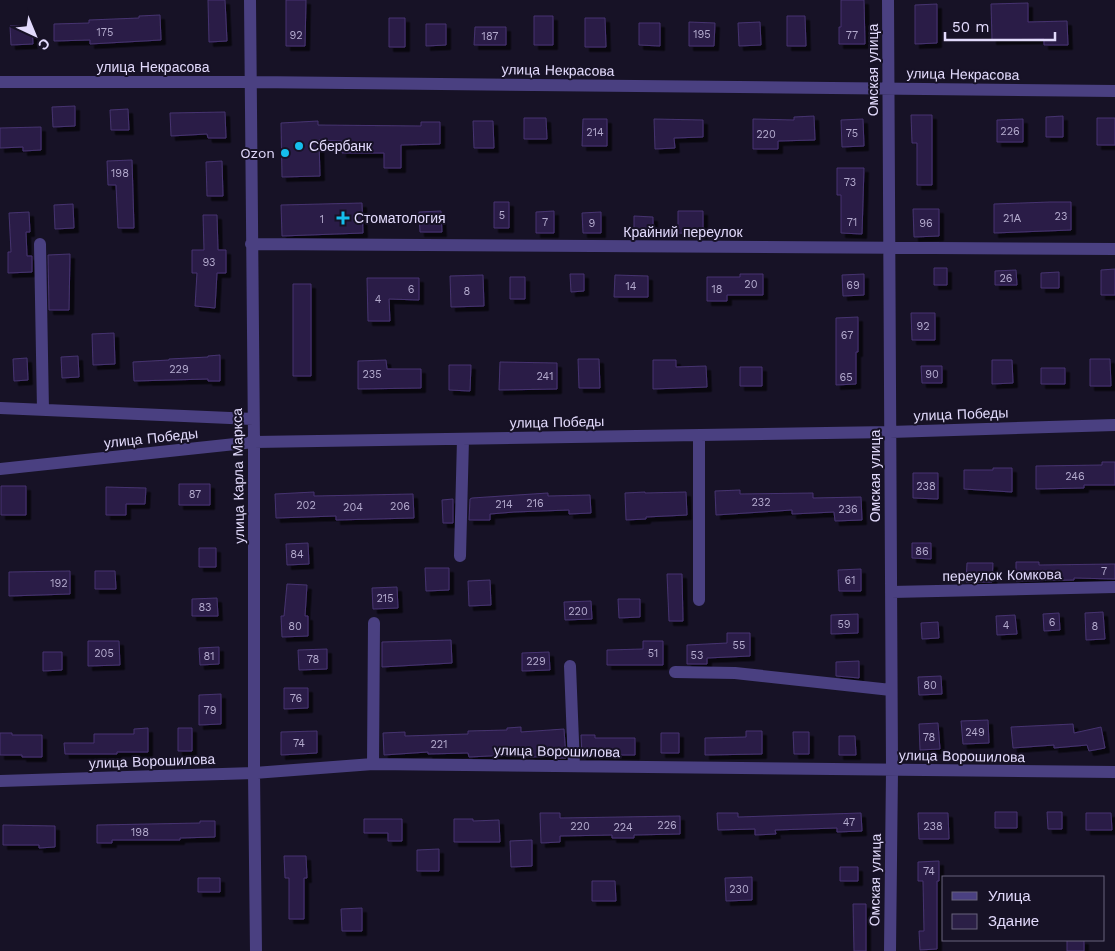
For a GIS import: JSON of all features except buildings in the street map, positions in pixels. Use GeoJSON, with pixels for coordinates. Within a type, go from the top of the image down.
{"type":"FeatureCollection","features":[{"type":"Feature","properties":{"kind":"street","name":"улица Карла Маркса"},"geometry":{"type":"LineString","coordinates":[[250,0],[256,951]]}},
{"type":"Feature","properties":{"kind":"street","name":"Омская улица"},"geometry":{"type":"LineString","coordinates":[[888,0],[892,770],[890,951]]}},
{"type":"Feature","properties":{"kind":"street","name":"улица Некрасова"},"geometry":{"type":"LineString","coordinates":[[0,82],[250,82],[1115,91]]}},
{"type":"Feature","properties":{"kind":"street"},"geometry":{"type":"LineString","coordinates":[[40,244],[43,410]]}},
{"type":"Feature","properties":{"kind":"street","name":"Крайний переулок"},"geometry":{"type":"LineString","coordinates":[[251,244],[1115,249]]}},
{"type":"Feature","properties":{"kind":"street"},"geometry":{"type":"LineString","coordinates":[[0,408],[253,418]]}},
{"type":"Feature","properties":{"kind":"street","name":"улица Победы"},"geometry":{"type":"LineString","coordinates":[[0,469],[254,442],[890,432],[1115,425]]}},
{"type":"Feature","properties":{"kind":"street"},"geometry":{"type":"LineString","coordinates":[[699,435],[699,600]]}},
{"type":"Feature","properties":{"kind":"street"},"geometry":{"type":"LineString","coordinates":[[460,556],[463,439]]}},
{"type":"Feature","properties":{"kind":"street","name":"переулок Комкова"},"geometry":{"type":"LineString","coordinates":[[891,592],[1115,587]]}},
{"type":"Feature","properties":{"kind":"street"},"geometry":{"type":"LineString","coordinates":[[373,764],[374,623]]}},
{"type":"Feature","properties":{"kind":"street"},"geometry":{"type":"LineString","coordinates":[[570,666],[574,766]]}},
{"type":"Feature","properties":{"kind":"street"},"geometry":{"type":"LineString","coordinates":[[675,672],[735,674],[891,690]]}},
{"type":"Feature","properties":{"kind":"street","name":"улица Ворошилова"},"geometry":{"type":"LineString","coordinates":[[0,781],[254,773],[373,764],[1115,772]]}},
{"type":"Feature","properties":{"kind":"place","name":"Сбербанк"},"geometry":{"type":"Point","coordinates":[299,146]}},
{"type":"Feature","properties":{"kind":"place","name":"Ozon"},"geometry":{"type":"Point","coordinates":[285,153]}},
{"type":"Feature","properties":{"kind":"place","name":"Стоматология"},"geometry":{"type":"Point","coordinates":[343,218]}}]}
